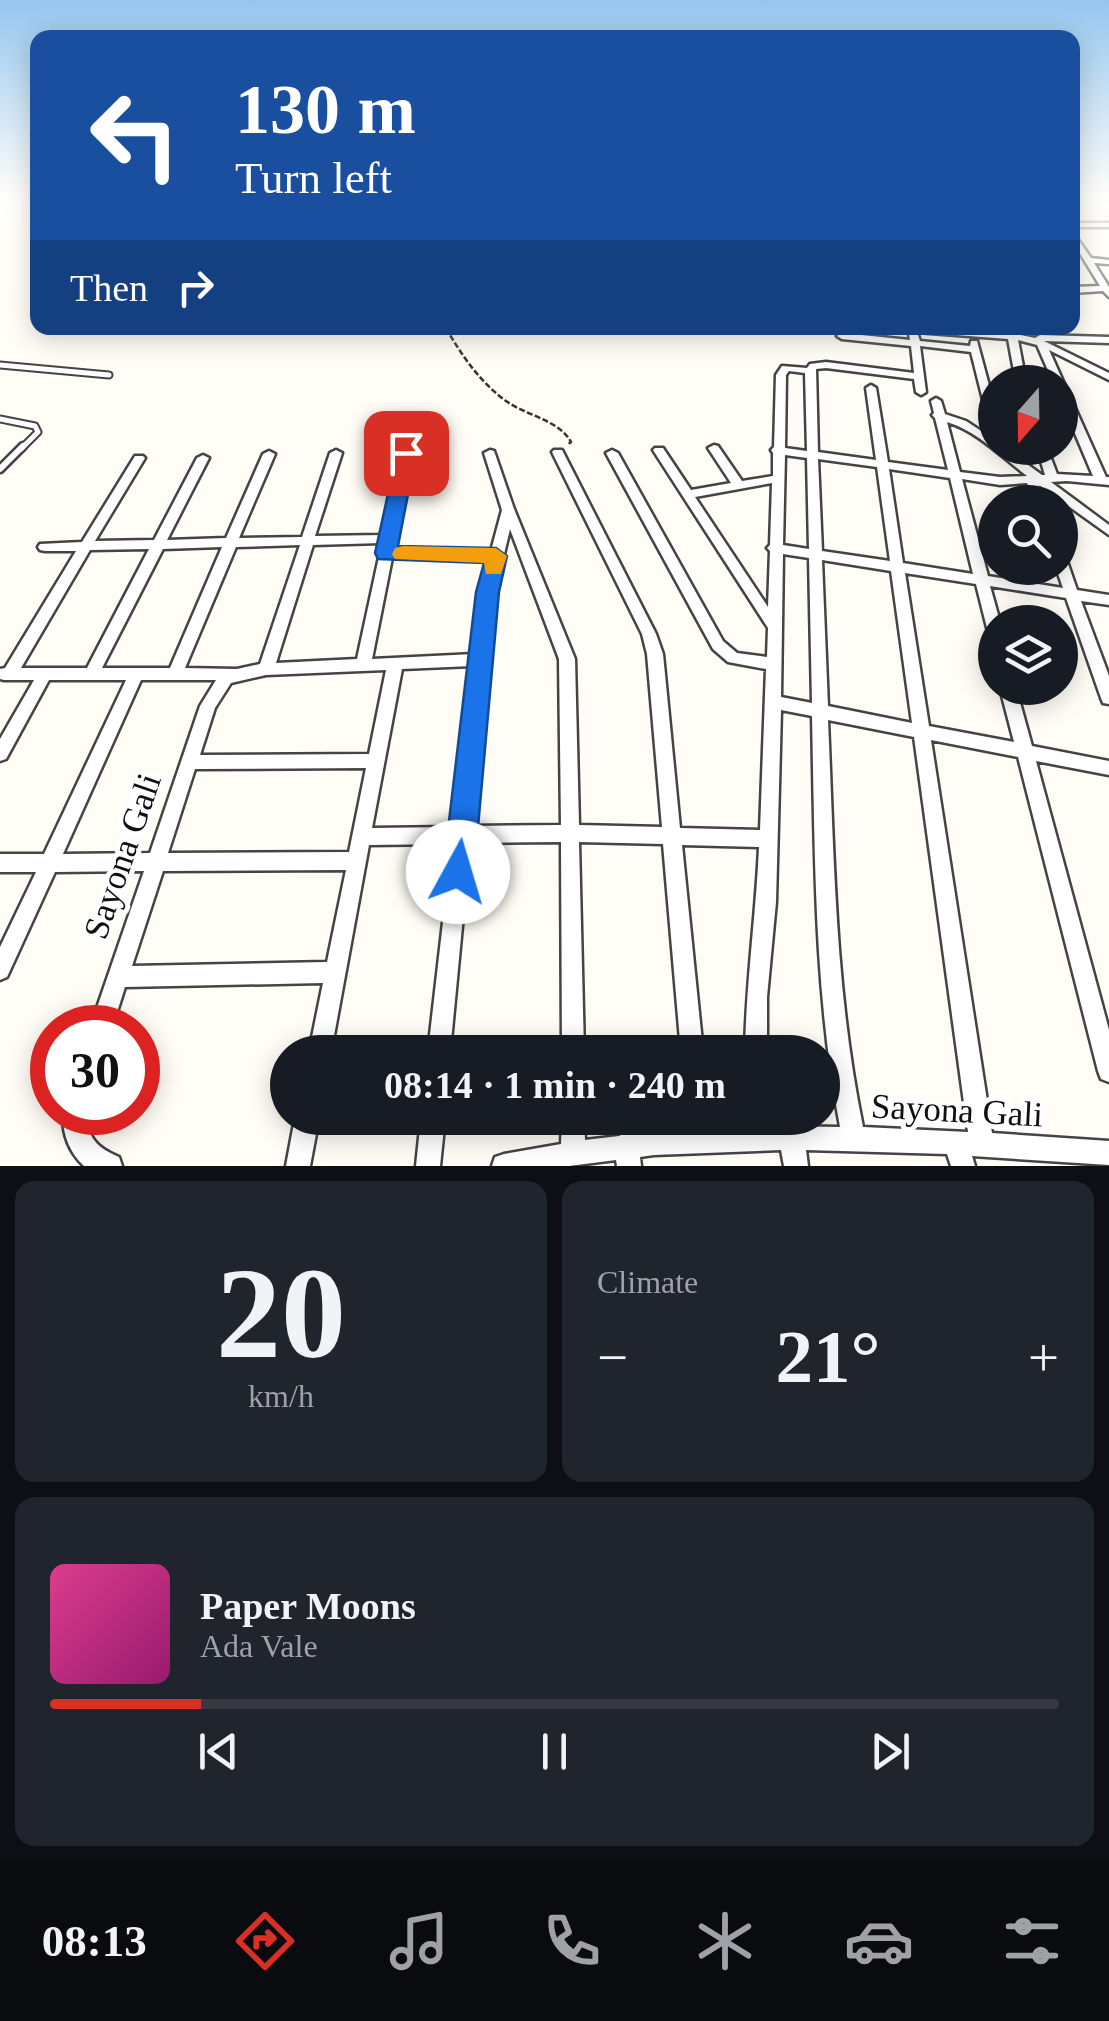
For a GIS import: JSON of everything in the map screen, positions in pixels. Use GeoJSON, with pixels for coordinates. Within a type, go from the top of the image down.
{"type":"FeatureCollection","features":[{"type":"Feature","properties":{"kind":"street"},"geometry":{"type":"LineString","coordinates":[[1082,250],[1107,291]]}},
{"type":"Feature","properties":{"kind":"street"},"geometry":{"type":"LineString","coordinates":[[1086,260],[1109,262]]}},
{"type":"Feature","properties":{"kind":"street"},"geometry":{"type":"LineString","coordinates":[[1080,284],[1086,289]]}},
{"type":"Feature","properties":{"kind":"street"},"geometry":{"type":"LineString","coordinates":[[1080,289],[1107,291]]}},
{"type":"Feature","properties":{"kind":"street"},"geometry":{"type":"LineString","coordinates":[[1080,332],[1089,339]]}},
{"type":"Feature","properties":{"kind":"street"},"geometry":{"type":"LineString","coordinates":[[854,1140],[840,1064],[827,946],[810,371],[814,366],[826,365],[920,385],[914,335]]}},
{"type":"Feature","properties":{"kind":"street"},"geometry":{"type":"LineString","coordinates":[[972,335],[980,365]]}},
{"type":"Feature","properties":{"kind":"street"},"geometry":{"type":"LineString","coordinates":[[1002,335],[1017,335]]}},
{"type":"Feature","properties":{"kind":"street"},"geometry":{"type":"LineString","coordinates":[[1031,335],[1109,376]]}},
{"type":"Feature","properties":{"kind":"street"},"geometry":{"type":"LineString","coordinates":[[842,336],[976,349]]}},
{"type":"Feature","properties":{"kind":"street"},"geometry":{"type":"LineString","coordinates":[[1012,336],[1018,365]]}},
{"type":"Feature","properties":{"kind":"street"},"geometry":{"type":"LineString","coordinates":[[1041,340],[1109,340]]}},
{"type":"Feature","properties":{"kind":"street"},"geometry":{"type":"LineString","coordinates":[[1041,340],[1051,365]]}},
{"type":"Feature","properties":{"kind":"street"},"geometry":{"type":"LineString","coordinates":[[756,1035],[769,839],[774,548],[782,371],[810,371]]}},
{"type":"Feature","properties":{"kind":"street"},"geometry":{"type":"LineString","coordinates":[[871,388],[982,1144]]}},
{"type":"Feature","properties":{"kind":"street"},"geometry":{"type":"LineString","coordinates":[[978,434],[937,408],[978,564]]}},
{"type":"Feature","properties":{"kind":"street"},"geometry":{"type":"LineString","coordinates":[[777,450],[954,475],[1105,481],[1078,424]]}},
{"type":"Feature","properties":{"kind":"street"},"geometry":{"type":"LineString","coordinates":[[714,448],[739,486]]}},
{"type":"Feature","properties":{"kind":"street"},"geometry":{"type":"LineString","coordinates":[[659,450],[772,625]]}},
{"type":"Feature","properties":{"kind":"street"},"geometry":{"type":"LineString","coordinates":[[266,669],[336,452]]}},
{"type":"Feature","properties":{"kind":"street"},"geometry":{"type":"LineString","coordinates":[[558,452],[649,634],[655,654],[691,1035]]}},
{"type":"Feature","properties":{"kind":"street"},"geometry":{"type":"LineString","coordinates":[[362,665],[406,453]]}},
{"type":"Feature","properties":{"kind":"street"},"geometry":{"type":"LineString","coordinates":[[490,453],[567,660],[573,1035]]}},
{"type":"Feature","properties":{"kind":"street"},"geometry":{"type":"LineString","coordinates":[[612,453],[718,645],[733,658],[772,664]]}},
{"type":"Feature","properties":{"kind":"street"},"geometry":{"type":"LineString","coordinates":[[176,674],[270,454]]}},
{"type":"Feature","properties":{"kind":"street"},"geometry":{"type":"LineString","coordinates":[[4,674],[139,458]]}},
{"type":"Feature","properties":{"kind":"street"},"geometry":{"type":"LineString","coordinates":[[92,674],[203,458]]}},
{"type":"Feature","properties":{"kind":"street"},"geometry":{"type":"LineString","coordinates":[[1017,465],[1109,531]]}},
{"type":"Feature","properties":{"kind":"street"},"geometry":{"type":"LineString","coordinates":[[1048,465],[1052,477]]}},
{"type":"Feature","properties":{"kind":"street"},"geometry":{"type":"LineString","coordinates":[[688,494],[776,479]]}},
{"type":"Feature","properties":{"kind":"street"},"geometry":{"type":"LineString","coordinates":[[1034,480],[1035,485]]}},
{"type":"Feature","properties":{"kind":"street"},"geometry":{"type":"LineString","coordinates":[[442,1035],[488,592],[508,509]]}},
{"type":"Feature","properties":{"kind":"street"},"geometry":{"type":"LineString","coordinates":[[45,548],[308,541],[496,556]]}},
{"type":"Feature","properties":{"kind":"street"},"geometry":{"type":"LineString","coordinates":[[774,548],[978,581]]}},
{"type":"Feature","properties":{"kind":"street"},"geometry":{"type":"LineString","coordinates":[[1002,585],[1109,600]]}},
{"type":"Feature","properties":{"kind":"street"},"geometry":{"type":"LineString","coordinates":[[1068,585],[1109,698]]}},
{"type":"Feature","properties":{"kind":"street"},"geometry":{"type":"LineString","coordinates":[[4,674],[233,674],[266,669],[480,660]]}},
{"type":"Feature","properties":{"kind":"street"},"geometry":{"type":"LineString","coordinates":[[323,1035],[396,664]]}},
{"type":"Feature","properties":{"kind":"street"},"geometry":{"type":"LineString","coordinates":[[0,970],[137,673]]}},
{"type":"Feature","properties":{"kind":"street"},"geometry":{"type":"LineString","coordinates":[[0,754],[45,674]]}},
{"type":"Feature","properties":{"kind":"street","name":"Sayona Gali"},"geometry":{"type":"LineString","coordinates":[[109,1005],[208,706],[221,684],[233,674]]}},
{"type":"Feature","properties":{"kind":"street"},"geometry":{"type":"LineString","coordinates":[[772,702],[1109,768]]}},
{"type":"Feature","properties":{"kind":"street"},"geometry":{"type":"LineString","coordinates":[[1012,705],[1109,1071]]}},
{"type":"Feature","properties":{"kind":"street"},"geometry":{"type":"LineString","coordinates":[[190,762],[376,762]]}},
{"type":"Feature","properties":{"kind":"street"},"geometry":{"type":"LineString","coordinates":[[362,836],[673,834],[769,839]]}},
{"type":"Feature","properties":{"kind":"street"},"geometry":{"type":"LineString","coordinates":[[0,863],[357,860]]}},
{"type":"Feature","properties":{"kind":"street"},"geometry":{"type":"LineString","coordinates":[[118,976],[336,972]]}},
{"type":"Feature","properties":{"kind":"street"},"geometry":{"type":"LineString","coordinates":[[76,1135],[84,1149],[103,1165]]}},
{"type":"Feature","properties":{"kind":"street"},"geometry":{"type":"LineString","coordinates":[[298,1166],[304,1135]]}},
{"type":"Feature","properties":{"kind":"street"},"geometry":{"type":"LineString","coordinates":[[428,1166],[431,1135]]}},
{"type":"Feature","properties":{"kind":"street"},"geometry":{"type":"LineString","coordinates":[[574,1135],[574,1150]]}},
{"type":"Feature","properties":{"kind":"street","name":"Sayona Gali"},"geometry":{"type":"LineString","coordinates":[[504,1166],[574,1150],[628,1155],[681,1135]]}},
{"type":"Feature","properties":{"kind":"street"},"geometry":{"type":"LineString","coordinates":[[775,1135],[796,1166]]}},
{"type":"Feature","properties":{"kind":"street","name":"Sayona Gali"},"geometry":{"type":"LineString","coordinates":[[803,1135],[960,1154],[982,1144],[1109,1154]]}},
{"type":"Feature","properties":{"kind":"lane"},"geometry":{"type":"LineString","coordinates":[[0,365],[110,376]]}},
{"type":"Feature","properties":{"kind":"lane"},"geometry":{"type":"LineString","coordinates":[[0,419],[29,424],[38,432],[0,469]]}},
{"type":"Feature","properties":{"kind":"path"},"geometry":{"type":"LineString","coordinates":[[450,335],[461,357],[508,404],[528,417],[564,429],[571,442],[558,452]]}},
{"type":"Feature","properties":{"kind":"slow traffic"},"geometry":{"type":"LineString","coordinates":[[403,554],[496,556],[493,568]]}},
{"type":"Feature","properties":{"kind":"route"},"geometry":{"type":"LineString","coordinates":[[406,453],[386,553],[496,556],[488,592],[458,872]]}}]}
